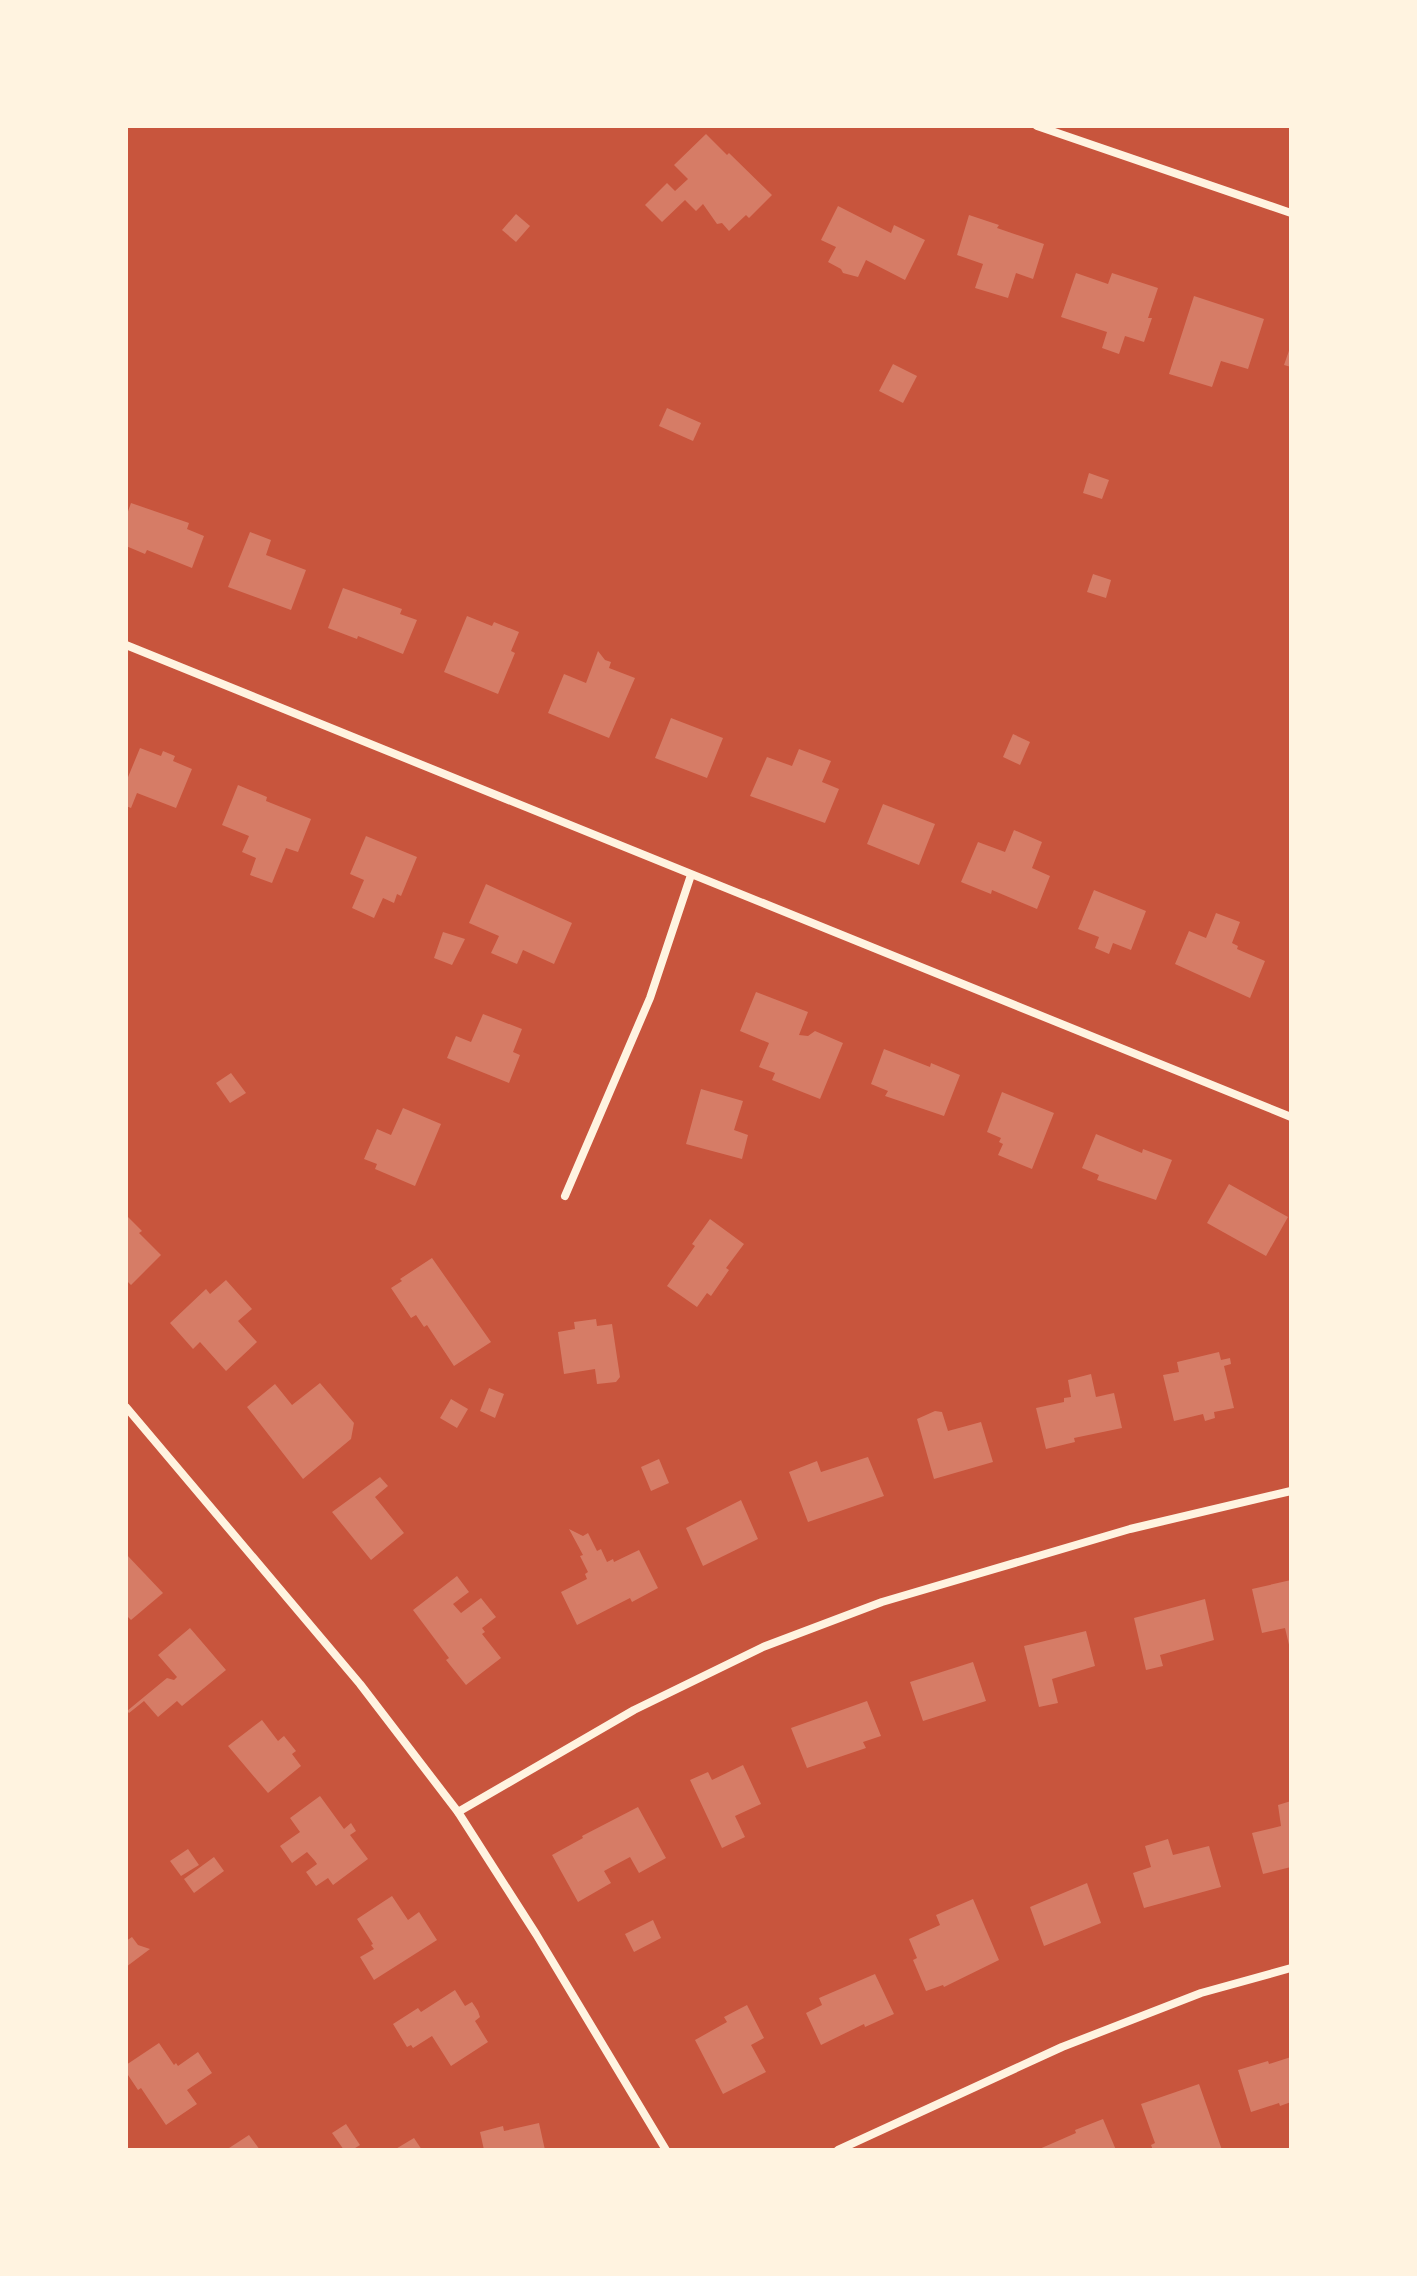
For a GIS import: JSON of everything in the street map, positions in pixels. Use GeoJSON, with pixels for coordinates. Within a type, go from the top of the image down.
{"type":"FeatureCollection","features":[{"type":"Feature","properties":{"kind":"street"},"geometry":{"type":"LineString","coordinates":[[1037,126],[1291,213]]}},
{"type":"Feature","properties":{"kind":"street"},"geometry":{"type":"LineString","coordinates":[[126,645],[1291,1117]]}},
{"type":"Feature","properties":{"kind":"street"},"geometry":{"type":"LineString","coordinates":[[565,1196],[650,998],[691,875]]}},
{"type":"Feature","properties":{"kind":"street"},"geometry":{"type":"LineString","coordinates":[[126,1407],[360,1684],[458,1812],[536,1934],[666,2150]]}},
{"type":"Feature","properties":{"kind":"street"},"geometry":{"type":"LineString","coordinates":[[458,1812],[634,1710],[763,1647],[882,1602],[1130,1529],[1291,1491]]}},
{"type":"Feature","properties":{"kind":"street"},"geometry":{"type":"LineString","coordinates":[[838,2150],[1062,2047],[1201,1993],[1291,1968]]}},
{"type":"Feature","properties":{"kind":"building"},"geometry":{"type":"Polygon","coordinates":[[[706,134],[772,195],[749,218],[746,215],[729,231],[722,223],[717,224],[703,204],[696,211],[685,200],[662,222],[645,205],[667,183],[675,191],[688,179],[674,165],[706,134]]]}},
{"type":"Feature","properties":{"kind":"building"},"geometry":{"type":"Polygon","coordinates":[[[838,206],[891,233],[894,225],[925,240],[905,280],[866,260],[858,277],[843,273],[828,262],[836,247],[821,240],[838,206]]]}},
{"type":"Feature","properties":{"kind":"building"},"geometry":{"type":"Polygon","coordinates":[[[516,214],[530,226],[516,242],[502,230],[516,214]]]}},
{"type":"Feature","properties":{"kind":"building"},"geometry":{"type":"Polygon","coordinates":[[[969,215],[1044,244],[1033,279],[1016,273],[1008,298],[975,288],[983,264],[957,255],[969,215]]]}},
{"type":"Feature","properties":{"kind":"building"},"geometry":{"type":"Polygon","coordinates":[[[1076,273],[1108,284],[1112,273],[1158,288],[1144,342],[1125,336],[1119,354],[1102,348],[1107,332],[1061,317],[1076,273]]]}},
{"type":"Feature","properties":{"kind":"building"},"geometry":{"type":"Polygon","coordinates":[[[1194,296],[1264,319],[1248,369],[1221,361],[1212,387],[1169,374],[1194,296]]]}},
{"type":"Feature","properties":{"kind":"building"},"geometry":{"type":"Polygon","coordinates":[[[1291,345],[1291,367],[1284,365],[1291,345]]]}},
{"type":"Feature","properties":{"kind":"building"},"geometry":{"type":"Polygon","coordinates":[[[893,364],[917,376],[903,403],[879,391],[893,364]]]}},
{"type":"Feature","properties":{"kind":"building"},"geometry":{"type":"Polygon","coordinates":[[[667,408],[701,423],[693,441],[659,426],[667,408]]]}},
{"type":"Feature","properties":{"kind":"building"},"geometry":{"type":"Polygon","coordinates":[[[1089,473],[1109,480],[1102,499],[1083,493],[1089,473]]]}},
{"type":"Feature","properties":{"kind":"building"},"geometry":{"type":"Polygon","coordinates":[[[131,503],[189,523],[187,529],[204,536],[192,568],[147,550],[145,554],[126,546],[126,517],[131,503]]]}},
{"type":"Feature","properties":{"kind":"building"},"geometry":{"type":"Polygon","coordinates":[[[250,532],[271,540],[266,555],[306,570],[291,610],[228,587],[250,532]]]}},
{"type":"Feature","properties":{"kind":"building"},"geometry":{"type":"Polygon","coordinates":[[[1093,574],[1111,580],[1106,598],[1087,592],[1093,574]]]}},
{"type":"Feature","properties":{"kind":"building"},"geometry":{"type":"Polygon","coordinates":[[[343,588],[402,609],[400,614],[417,620],[403,654],[328,628],[343,588]]]}},
{"type":"Feature","properties":{"kind":"building"},"geometry":{"type":"Polygon","coordinates":[[[467,616],[519,632],[511,651],[515,653],[498,694],[444,672],[467,616]]]}},
{"type":"Feature","properties":{"kind":"building"},"geometry":{"type":"Polygon","coordinates":[[[598,651],[611,662],[609,668],[635,678],[609,738],[548,713],[564,674],[586,683],[598,651]]]}},
{"type":"Feature","properties":{"kind":"building"},"geometry":{"type":"Polygon","coordinates":[[[671,718],[723,738],[707,778],[655,758],[671,718]]]}},
{"type":"Feature","properties":{"kind":"building"},"geometry":{"type":"Polygon","coordinates":[[[1013,734],[1030,742],[1020,765],[1003,757],[1013,734]]]}},
{"type":"Feature","properties":{"kind":"building"},"geometry":{"type":"Polygon","coordinates":[[[140,748],[161,756],[163,751],[175,756],[173,761],[192,769],[176,808],[137,793],[131,808],[126,806],[126,782],[140,748]]]}},
{"type":"Feature","properties":{"kind":"building"},"geometry":{"type":"Polygon","coordinates":[[[799,749],[831,761],[822,782],[839,789],[825,823],[750,796],[767,757],[792,766],[799,749]]]}},
{"type":"Feature","properties":{"kind":"building"},"geometry":{"type":"Polygon","coordinates":[[[238,785],[267,797],[266,801],[311,819],[298,852],[286,848],[272,883],[250,875],[256,858],[242,852],[249,836],[222,825],[238,785]]]}},
{"type":"Feature","properties":{"kind":"building"},"geometry":{"type":"Polygon","coordinates":[[[883,804],[935,824],[919,865],[867,844],[883,804]]]}},
{"type":"Feature","properties":{"kind":"building"},"geometry":{"type":"Polygon","coordinates":[[[1014,830],[1042,842],[1032,868],[1050,876],[1037,909],[992,890],[991,894],[961,882],[978,842],[1005,852],[1014,830]]]}},
{"type":"Feature","properties":{"kind":"building"},"geometry":{"type":"Polygon","coordinates":[[[366,836],[417,857],[401,896],[397,894],[394,903],[383,898],[374,918],[352,908],[364,880],[350,874],[366,836]]]}},
{"type":"Feature","properties":{"kind":"building"},"geometry":{"type":"Polygon","coordinates":[[[486,884],[572,923],[554,964],[523,950],[517,964],[491,953],[499,936],[469,923],[486,884]]]}},
{"type":"Feature","properties":{"kind":"building"},"geometry":{"type":"Polygon","coordinates":[[[1094,890],[1146,911],[1131,950],[1113,943],[1109,954],[1095,948],[1099,937],[1078,929],[1094,890]]]}},
{"type":"Feature","properties":{"kind":"building"},"geometry":{"type":"Polygon","coordinates":[[[1216,913],[1240,922],[1232,943],[1238,946],[1237,949],[1265,961],[1250,998],[1175,964],[1189,931],[1206,938],[1216,913]]]}},
{"type":"Feature","properties":{"kind":"building"},"geometry":{"type":"Polygon","coordinates":[[[443,932],[465,939],[452,965],[434,958],[443,932]]]}},
{"type":"Feature","properties":{"kind":"building"},"geometry":{"type":"Polygon","coordinates":[[[756,992],[808,1012],[799,1035],[808,1036],[815,1031],[843,1043],[820,1099],[772,1080],[775,1073],[759,1067],[769,1043],[740,1031],[756,992]]]}},
{"type":"Feature","properties":{"kind":"building"},"geometry":{"type":"Polygon","coordinates":[[[483,1014],[522,1029],[513,1052],[520,1055],[509,1083],[447,1058],[456,1036],[471,1042],[483,1014]]]}},
{"type":"Feature","properties":{"kind":"building"},"geometry":{"type":"Polygon","coordinates":[[[884,1049],[960,1075],[944,1116],[885,1096],[888,1091],[871,1084],[884,1049]]]}},
{"type":"Feature","properties":{"kind":"building"},"geometry":{"type":"Polygon","coordinates":[[[231,1073],[246,1093],[230,1103],[216,1083],[231,1073]]]}},
{"type":"Feature","properties":{"kind":"building"},"geometry":{"type":"Polygon","coordinates":[[[701,1089],[743,1101],[734,1130],[748,1135],[742,1159],[686,1144],[701,1089]]]}},
{"type":"Feature","properties":{"kind":"building"},"geometry":{"type":"Polygon","coordinates":[[[1002,1092],[1054,1113],[1032,1169],[998,1155],[1003,1144],[999,1142],[1001,1138],[987,1132],[1002,1092]]]}},
{"type":"Feature","properties":{"kind":"building"},"geometry":{"type":"Polygon","coordinates":[[[403,1108],[441,1124],[415,1186],[375,1169],[377,1164],[364,1159],[377,1129],[391,1135],[403,1108]]]}},
{"type":"Feature","properties":{"kind":"building"},"geometry":{"type":"Polygon","coordinates":[[[1096,1134],[1142,1153],[1143,1149],[1172,1160],[1156,1200],[1097,1180],[1099,1175],[1082,1168],[1096,1134]]]}},
{"type":"Feature","properties":{"kind":"building"},"geometry":{"type":"Polygon","coordinates":[[[1229,1184],[1288,1217],[1266,1256],[1207,1223],[1229,1184]]]}},
{"type":"Feature","properties":{"kind":"building"},"geometry":{"type":"Polygon","coordinates":[[[126,1215],[161,1255],[131,1285],[126,1280],[126,1215]]]}},
{"type":"Feature","properties":{"kind":"building"},"geometry":{"type":"Polygon","coordinates":[[[710,1219],[744,1244],[711,1296],[707,1293],[697,1307],[667,1286],[710,1219]]]}},
{"type":"Feature","properties":{"kind":"building"},"geometry":{"type":"Polygon","coordinates":[[[432,1258],[491,1342],[454,1366],[427,1325],[424,1327],[416,1315],[411,1318],[391,1288],[432,1258]]]}},
{"type":"Feature","properties":{"kind":"building"},"geometry":{"type":"Polygon","coordinates":[[[226,1280],[252,1309],[238,1321],[257,1342],[226,1371],[200,1342],[193,1349],[170,1323],[206,1289],[210,1294],[226,1280]]]}},
{"type":"Feature","properties":{"kind":"building"},"geometry":{"type":"Polygon","coordinates":[[[596,1319],[597,1326],[612,1324],[620,1377],[616,1382],[597,1384],[595,1369],[564,1374],[558,1332],[575,1329],[574,1322],[596,1319]]]}},
{"type":"Feature","properties":{"kind":"building"},"geometry":{"type":"Polygon","coordinates":[[[1219,1352],[1221,1360],[1230,1358],[1231,1364],[1224,1366],[1234,1408],[1214,1412],[1215,1418],[1205,1421],[1203,1414],[1174,1421],[1163,1375],[1179,1372],[1177,1362],[1219,1352]]]}},
{"type":"Feature","properties":{"kind":"building"},"geometry":{"type":"Polygon","coordinates":[[[1091,1374],[1096,1397],[1114,1393],[1122,1428],[1074,1438],[1075,1442],[1046,1449],[1036,1408],[1064,1402],[1064,1398],[1071,1397],[1068,1380],[1091,1374]]]}},
{"type":"Feature","properties":{"kind":"building"},"geometry":{"type":"Polygon","coordinates":[[[320,1383],[354,1423],[351,1439],[303,1479],[247,1407],[275,1384],[292,1405],[320,1383]]]}},
{"type":"Feature","properties":{"kind":"building"},"geometry":{"type":"Polygon","coordinates":[[[489,1388],[504,1394],[495,1418],[480,1411],[489,1388]]]}},
{"type":"Feature","properties":{"kind":"building"},"geometry":{"type":"Polygon","coordinates":[[[451,1399],[468,1409],[457,1428],[440,1418],[451,1399]]]}},
{"type":"Feature","properties":{"kind":"building"},"geometry":{"type":"Polygon","coordinates":[[[935,1411],[942,1412],[948,1431],[981,1422],[993,1462],[934,1479],[917,1419],[935,1411]]]}},
{"type":"Feature","properties":{"kind":"building"},"geometry":{"type":"Polygon","coordinates":[[[868,1457],[884,1496],[808,1522],[789,1472],[817,1461],[821,1472],[868,1457]]]}},
{"type":"Feature","properties":{"kind":"building"},"geometry":{"type":"Polygon","coordinates":[[[659,1459],[669,1483],[651,1491],[641,1467],[659,1459]]]}},
{"type":"Feature","properties":{"kind":"building"},"geometry":{"type":"Polygon","coordinates":[[[380,1477],[388,1486],[375,1497],[404,1533],[371,1560],[332,1512],[380,1477]]]}},
{"type":"Feature","properties":{"kind":"building"},"geometry":{"type":"Polygon","coordinates":[[[741,1500],[758,1539],[703,1566],[686,1528],[741,1500]]]}},
{"type":"Feature","properties":{"kind":"building"},"geometry":{"type":"Polygon","coordinates":[[[569,1529],[583,1536],[588,1533],[607,1562],[613,1559],[614,1562],[639,1550],[658,1588],[632,1602],[630,1598],[577,1625],[561,1592],[587,1579],[585,1574],[588,1572],[569,1529]]]}},
{"type":"Feature","properties":{"kind":"building"},"geometry":{"type":"Polygon","coordinates":[[[126,1554],[163,1593],[131,1620],[126,1615],[126,1554]]]}},
{"type":"Feature","properties":{"kind":"building"},"geometry":{"type":"Polygon","coordinates":[[[457,1576],[469,1592],[453,1604],[461,1613],[481,1598],[496,1617],[482,1628],[485,1632],[482,1634],[501,1658],[466,1685],[413,1610],[457,1576]]]}},
{"type":"Feature","properties":{"kind":"building"},"geometry":{"type":"Polygon","coordinates":[[[1291,1580],[1290,1649],[1285,1628],[1262,1633],[1252,1589],[1291,1580]]]}},
{"type":"Feature","properties":{"kind":"building"},"geometry":{"type":"Polygon","coordinates":[[[1205,1599],[1214,1640],[1160,1655],[1163,1666],[1146,1670],[1134,1618],[1205,1599]]]}},
{"type":"Feature","properties":{"kind":"building"},"geometry":{"type":"Polygon","coordinates":[[[190,1628],[226,1670],[182,1706],[177,1701],[158,1717],[144,1701],[129,1713],[127,1711],[167,1678],[174,1680],[177,1677],[158,1655],[190,1628]]]}},
{"type":"Feature","properties":{"kind":"building"},"geometry":{"type":"Polygon","coordinates":[[[1086,1631],[1095,1666],[1052,1679],[1058,1703],[1039,1707],[1024,1646],[1086,1631]]]}},
{"type":"Feature","properties":{"kind":"building"},"geometry":{"type":"Polygon","coordinates":[[[973,1662],[986,1701],[923,1721],[910,1682],[973,1662]]]}},
{"type":"Feature","properties":{"kind":"building"},"geometry":{"type":"Polygon","coordinates":[[[867,1701],[881,1736],[863,1742],[866,1748],[807,1768],[791,1728],[867,1701]]]}},
{"type":"Feature","properties":{"kind":"building"},"geometry":{"type":"Polygon","coordinates":[[[262,1720],[278,1741],[284,1736],[296,1751],[292,1754],[301,1766],[268,1793],[228,1746],[262,1720]]]}},
{"type":"Feature","properties":{"kind":"building"},"geometry":{"type":"Polygon","coordinates":[[[743,1765],[761,1804],[735,1816],[745,1837],[722,1848],[690,1780],[708,1772],[712,1780],[743,1765]]]}},
{"type":"Feature","properties":{"kind":"building"},"geometry":{"type":"Polygon","coordinates":[[[320,1796],[344,1829],[351,1823],[356,1831],[350,1835],[368,1859],[333,1885],[328,1878],[316,1886],[306,1872],[317,1864],[307,1852],[292,1863],[280,1846],[300,1832],[290,1818],[320,1796]]]}},
{"type":"Feature","properties":{"kind":"building"},"geometry":{"type":"Polygon","coordinates":[[[1291,1801],[1291,1867],[1263,1874],[1252,1833],[1281,1826],[1278,1805],[1291,1801]]]}},
{"type":"Feature","properties":{"kind":"building"},"geometry":{"type":"Polygon","coordinates":[[[638,1807],[666,1858],[639,1873],[630,1857],[604,1871],[611,1883],[578,1902],[552,1855],[638,1807]]]}},
{"type":"Feature","properties":{"kind":"building"},"geometry":{"type":"Polygon","coordinates":[[[1168,1839],[1173,1855],[1209,1846],[1221,1887],[1144,1908],[1133,1873],[1151,1867],[1145,1846],[1168,1839]]]}},
{"type":"Feature","properties":{"kind":"building"},"geometry":{"type":"Polygon","coordinates":[[[188,1849],[199,1865],[181,1876],[170,1861],[188,1849]]]}},
{"type":"Feature","properties":{"kind":"building"},"geometry":{"type":"Polygon","coordinates":[[[214,1857],[224,1871],[194,1893],[184,1879],[214,1857]]]}},
{"type":"Feature","properties":{"kind":"building"},"geometry":{"type":"Polygon","coordinates":[[[1087,1883],[1101,1923],[1044,1946],[1030,1907],[1087,1883]]]}},
{"type":"Feature","properties":{"kind":"building"},"geometry":{"type":"Polygon","coordinates":[[[392,1896],[408,1920],[419,1912],[437,1940],[374,1980],[360,1957],[374,1949],[373,1944],[357,1919],[392,1896]]]}},
{"type":"Feature","properties":{"kind":"building"},"geometry":{"type":"Polygon","coordinates":[[[973,1899],[999,1960],[944,1987],[926,1991],[913,1960],[917,1958],[909,1939],[940,1925],[936,1915],[973,1899]]]}},
{"type":"Feature","properties":{"kind":"building"},"geometry":{"type":"Polygon","coordinates":[[[653,1920],[661,1938],[634,1952],[625,1934],[653,1920]]]}},
{"type":"Feature","properties":{"kind":"building"},"geometry":{"type":"Polygon","coordinates":[[[132,1937],[138,1945],[150,1949],[126,1967],[126,1941],[132,1937]]]}},
{"type":"Feature","properties":{"kind":"building"},"geometry":{"type":"Polygon","coordinates":[[[875,1974],[894,2014],[865,2027],[864,2024],[821,2045],[806,2013],[822,2005],[819,1998],[875,1974]]]}},
{"type":"Feature","properties":{"kind":"building"},"geometry":{"type":"Polygon","coordinates":[[[455,1990],[465,2006],[472,2002],[478,2011],[480,2017],[475,2021],[488,2042],[451,2066],[432,2036],[413,2048],[411,2045],[407,2047],[393,2024],[418,2008],[421,2012],[455,1990]]]}},
{"type":"Feature","properties":{"kind":"building"},"geometry":{"type":"Polygon","coordinates":[[[747,2005],[764,2038],[751,2045],[766,2072],[723,2094],[695,2040],[727,2022],[724,2017],[747,2005]]]}},
{"type":"Feature","properties":{"kind":"building"},"geometry":{"type":"Polygon","coordinates":[[[159,2043],[174,2065],[176,2063],[178,2066],[198,2052],[212,2073],[187,2090],[197,2104],[166,2125],[126,2072],[126,2065],[159,2043]]]}},
{"type":"Feature","properties":{"kind":"building"},"geometry":{"type":"Polygon","coordinates":[[[1291,2057],[1291,2102],[1251,2112],[1238,2070],[1291,2057]]]}},
{"type":"Feature","properties":{"kind":"building"},"geometry":{"type":"Polygon","coordinates":[[[1199,2084],[1222,2150],[1153,2150],[1151,2145],[1155,2143],[1141,2104],[1199,2084]]]}},
{"type":"Feature","properties":{"kind":"building"},"geometry":{"type":"Polygon","coordinates":[[[1103,2119],[1116,2150],[1037,2150],[1076,2133],[1075,2130],[1103,2119]]]}},
{"type":"Feature","properties":{"kind":"building"},"geometry":{"type":"Polygon","coordinates":[[[539,2123],[545,2150],[484,2150],[480,2132],[503,2126],[504,2131],[539,2123]]]}},
{"type":"Feature","properties":{"kind":"building"},"geometry":{"type":"Polygon","coordinates":[[[346,2124],[360,2145],[352,2150],[344,2150],[332,2133],[346,2124]]]}},
{"type":"Feature","properties":{"kind":"building"},"geometry":{"type":"Polygon","coordinates":[[[249,2135],[260,2150],[226,2150],[249,2135]]]}},
{"type":"Feature","properties":{"kind":"building"},"geometry":{"type":"Polygon","coordinates":[[[414,2138],[422,2150],[394,2150],[414,2138]]]}}]}
